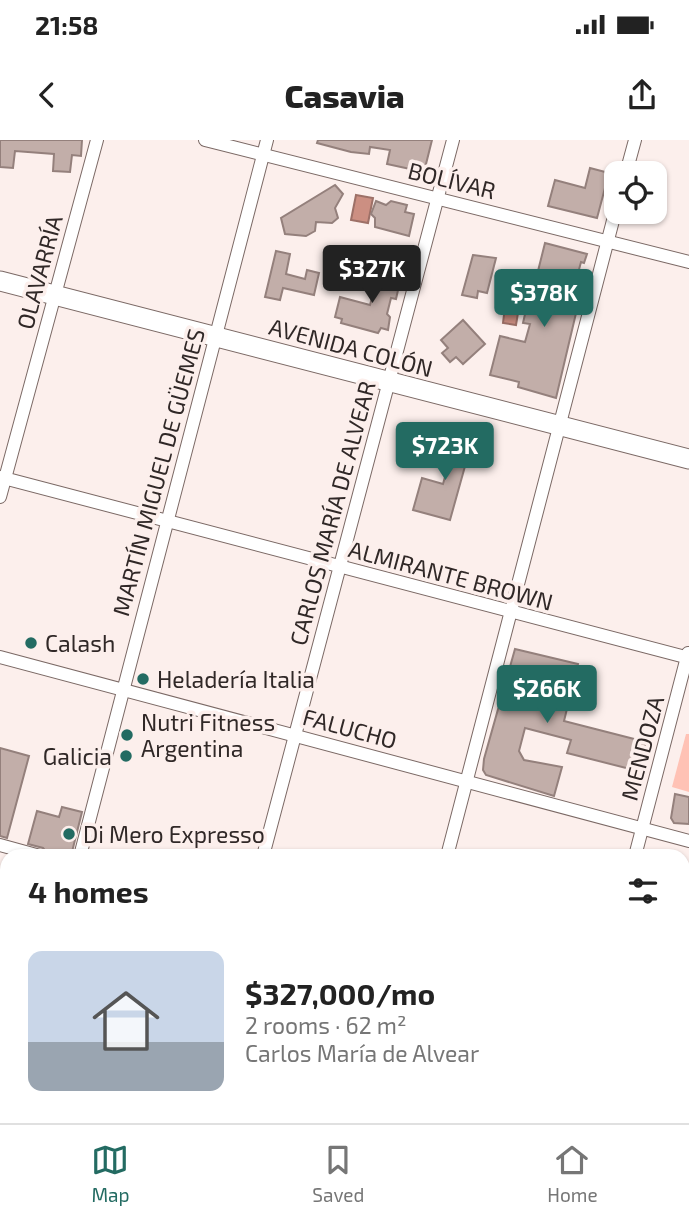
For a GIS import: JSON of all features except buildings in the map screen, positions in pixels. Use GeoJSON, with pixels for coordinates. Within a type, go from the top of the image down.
{"type":"FeatureCollection","features":[{"type":"Feature","properties":{"kind":"main road","name":"AVENIDA COLÓN"},"geometry":{"type":"LineString","coordinates":[[0,281],[689,459]]}},
{"type":"Feature","properties":{"kind":"street","name":"OLAVARRÍA"},"geometry":{"type":"LineString","coordinates":[[0,497],[3,477],[97,140]]}},
{"type":"Feature","properties":{"kind":"street","name":"BOLÍVAR"},"geometry":{"type":"LineString","coordinates":[[205,140],[265,146],[438,198],[689,262]]}},
{"type":"Feature","properties":{"kind":"street","name":"CARLOS MARÍA DE ALVEAR"},"geometry":{"type":"LineString","coordinates":[[265,849],[453,140]]}},
{"type":"Feature","properties":{"kind":"street"},"geometry":{"type":"LineString","coordinates":[[629,161],[635,140]]}},
{"type":"Feature","properties":{"kind":"street","name":"MARTÍN MIGUEL DE GÜEMES"},"geometry":{"type":"LineString","coordinates":[[82,849],[265,146]]}},
{"type":"Feature","properties":{"kind":"street"},"geometry":{"type":"LineString","coordinates":[[449,849],[612,224]]}},
{"type":"Feature","properties":{"kind":"street","name":"ALMIRANTE BROWN"},"geometry":{"type":"LineString","coordinates":[[3,477],[338,568],[688,655]]}},
{"type":"Feature","properties":{"kind":"street","name":"MENDOZA"},"geometry":{"type":"LineString","coordinates":[[637,849],[688,655]]}},
{"type":"Feature","properties":{"kind":"street","name":"FALUCHO"},"geometry":{"type":"LineString","coordinates":[[0,657],[689,841]]}},
{"type":"Feature","properties":{"kind":"shaded area"},"geometry":{"type":"Polygon","coordinates":[[[356,195],[373,198],[368,223],[351,220],[356,195]]]}},
{"type":"Feature","properties":{"kind":"shaded area"},"geometry":{"type":"Polygon","coordinates":[[[506,299],[520,301],[516,325],[503,323],[506,299]]]}},
{"type":"Feature","properties":{"kind":"shaded area"},"geometry":{"type":"Polygon","coordinates":[[[686,734],[689,734],[689,792],[672,787],[686,734]]]}},
{"type":"Feature","properties":{"kind":"place","name":"Calash"},"geometry":{"type":"Point","coordinates":[31,643]}},
{"type":"Feature","properties":{"kind":"place","name":"Heladería Italia"},"geometry":{"type":"Point","coordinates":[143,679]}},
{"type":"Feature","properties":{"kind":"place","name":"Nutri Fitness Argentina"},"geometry":{"type":"Point","coordinates":[127,735]}},
{"type":"Feature","properties":{"kind":"place","name":"Galicia"},"geometry":{"type":"Point","coordinates":[126,756]}},
{"type":"Feature","properties":{"kind":"place","name":"Di Mero Expresso"},"geometry":{"type":"Point","coordinates":[69,834]}}]}
